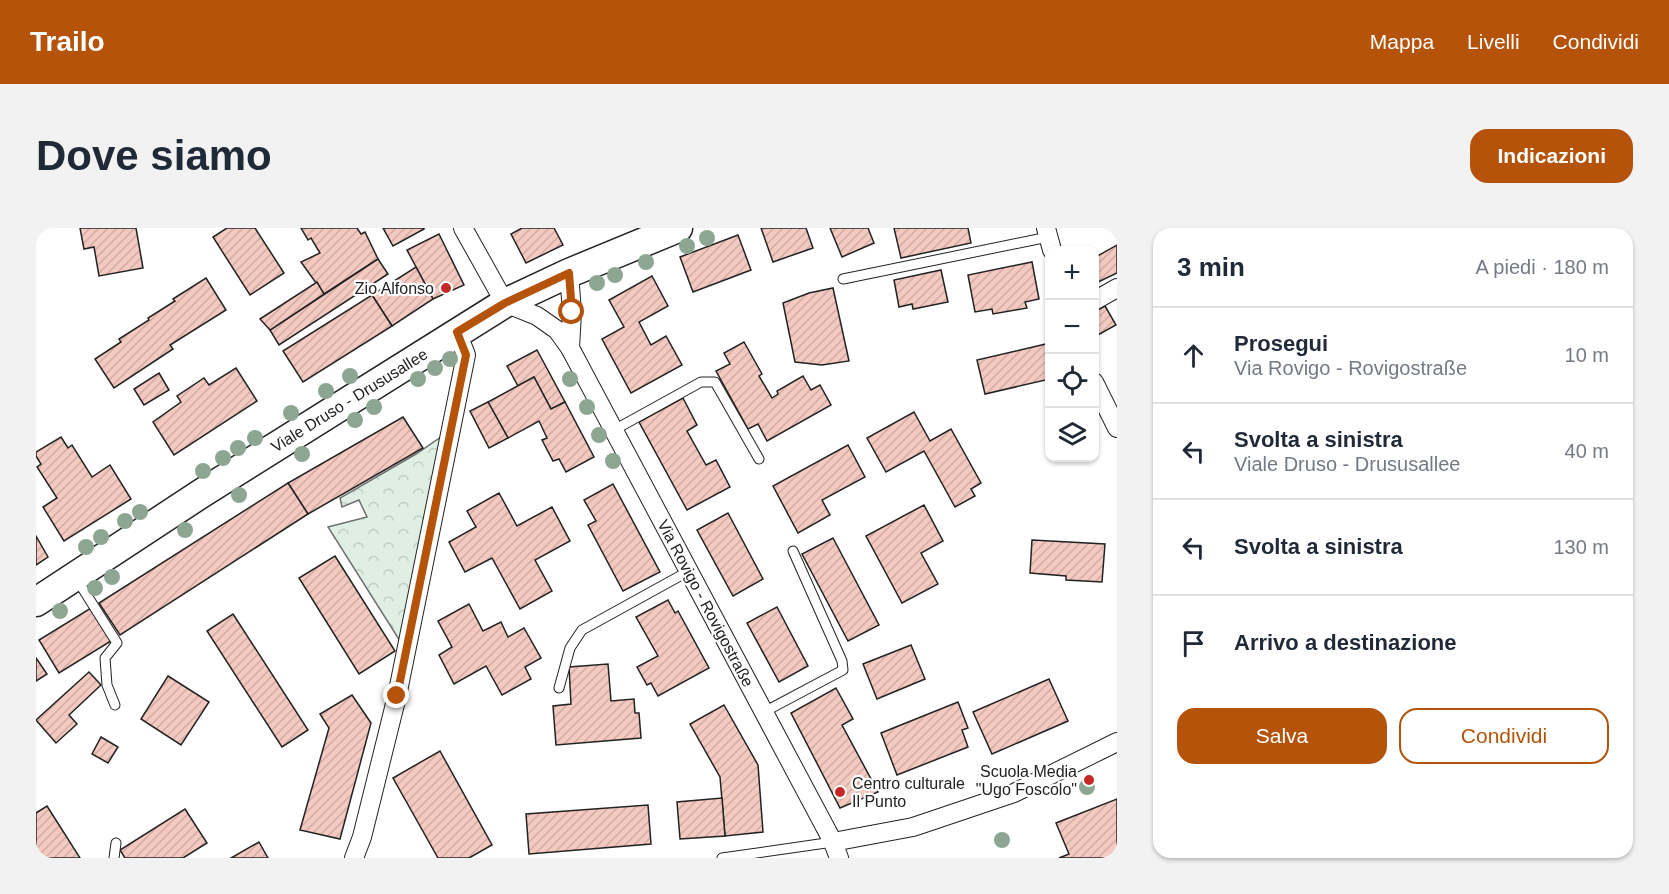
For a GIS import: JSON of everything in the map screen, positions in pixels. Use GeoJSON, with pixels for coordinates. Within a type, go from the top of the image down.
{"type":"FeatureCollection","features":[{"type":"Feature","properties":{"kind":"main road","name":"Viale Druso - Drususallee"},"geometry":{"type":"LineString","coordinates":[[36,602],[505,303],[569,273],[678,228]]}},
{"type":"Feature","properties":{"kind":"street"},"geometry":{"type":"LineString","coordinates":[[463,228],[505,303]]}},
{"type":"Feature","properties":{"kind":"street"},"geometry":{"type":"LineString","coordinates":[[569,273],[572,312],[570,348]]}},
{"type":"Feature","properties":{"kind":"street"},"geometry":{"type":"LineString","coordinates":[[1097,300],[1117,288]]}},
{"type":"Feature","properties":{"kind":"street","name":"Via Rovigo - Rovigostraße"},"geometry":{"type":"LineString","coordinates":[[505,303],[541,319],[557,330],[570,348],[836,850]]}},
{"type":"Feature","properties":{"kind":"street"},"geometry":{"type":"LineString","coordinates":[[354,858],[362,837],[397,696],[466,355],[457,332]]}},
{"type":"Feature","properties":{"kind":"street"},"geometry":{"type":"LineString","coordinates":[[1099,390],[1117,428]]}},
{"type":"Feature","properties":{"kind":"street"},"geometry":{"type":"LineString","coordinates":[[836,850],[1014,793],[1117,742]]}},
{"type":"Feature","properties":{"kind":"lane"},"geometry":{"type":"LineString","coordinates":[[843,279],[1048,238]]}},
{"type":"Feature","properties":{"kind":"lane"},"geometry":{"type":"LineString","coordinates":[[614,430],[701,382],[715,382],[759,459]]}},
{"type":"Feature","properties":{"kind":"lane"},"geometry":{"type":"LineString","coordinates":[[764,712],[843,669],[842,661],[793,552]]}},
{"type":"Feature","properties":{"kind":"lane"},"geometry":{"type":"LineString","coordinates":[[559,688],[570,648],[582,630],[689,571]]}},
{"type":"Feature","properties":{"kind":"lane"},"geometry":{"type":"LineString","coordinates":[[75,576],[117,643],[105,658],[107,685],[115,705]]}},
{"type":"Feature","properties":{"kind":"lane"},"geometry":{"type":"LineString","coordinates":[[114,858],[116,843]]}},
{"type":"Feature","properties":{"kind":"lane"},"geometry":{"type":"LineString","coordinates":[[722,858],[836,850]]}},
{"type":"Feature","properties":{"kind":"green space"},"geometry":{"type":"Polygon","coordinates":[[[444,435],[400,641],[328,527],[367,517],[359,500],[342,507],[340,498],[444,435]]]}},
{"type":"Feature","properties":{"kind":"building"},"geometry":{"type":"Polygon","coordinates":[[[80,228],[136,228],[143,268],[99,276],[94,247],[84,249],[80,228]]]}},
{"type":"Feature","properties":{"kind":"building"},"geometry":{"type":"Polygon","coordinates":[[[227,228],[255,228],[284,273],[250,295],[213,237],[227,228]]]}},
{"type":"Feature","properties":{"kind":"building"},"geometry":{"type":"Polygon","coordinates":[[[301,228],[357,228],[361,234],[365,232],[378,259],[324,294],[301,262],[320,253],[311,238],[308,240],[301,228]]]}},
{"type":"Feature","properties":{"kind":"building"},"geometry":{"type":"Polygon","coordinates":[[[383,228],[424,228],[424,229],[393,246],[383,228]]]}},
{"type":"Feature","properties":{"kind":"building"},"geometry":{"type":"Polygon","coordinates":[[[522,228],[554,228],[563,245],[526,263],[511,234],[522,228]]]}},
{"type":"Feature","properties":{"kind":"building"},"geometry":{"type":"Polygon","coordinates":[[[761,228],[806,228],[813,248],[773,262],[761,228]]]}},
{"type":"Feature","properties":{"kind":"building"},"geometry":{"type":"Polygon","coordinates":[[[830,228],[868,228],[874,243],[842,257],[830,228]]]}},
{"type":"Feature","properties":{"kind":"building"},"geometry":{"type":"Polygon","coordinates":[[[894,228],[968,228],[971,243],[901,258],[894,228]]]}},
{"type":"Feature","properties":{"kind":"building"},"geometry":{"type":"Polygon","coordinates":[[[439,234],[464,285],[433,299],[407,250],[439,234]]]}},
{"type":"Feature","properties":{"kind":"building"},"geometry":{"type":"Polygon","coordinates":[[[738,235],[751,270],[693,292],[680,257],[738,235]]]}},
{"type":"Feature","properties":{"kind":"building"},"geometry":{"type":"Polygon","coordinates":[[[1117,245],[1117,273],[1099,282],[1099,255],[1117,245]]]}},
{"type":"Feature","properties":{"kind":"building"},"geometry":{"type":"Polygon","coordinates":[[[378,259],[388,274],[279,345],[270,330],[378,259]]]}},
{"type":"Feature","properties":{"kind":"building"},"geometry":{"type":"Polygon","coordinates":[[[1032,262],[1039,299],[1025,302],[1027,308],[993,314],[992,309],[975,312],[968,275],[1032,262]]]}},
{"type":"Feature","properties":{"kind":"building"},"geometry":{"type":"Polygon","coordinates":[[[416,267],[433,299],[392,326],[372,295],[416,267]]]}},
{"type":"Feature","properties":{"kind":"building"},"geometry":{"type":"Polygon","coordinates":[[[941,270],[948,302],[913,309],[912,304],[899,307],[894,280],[941,270]]]}},
{"type":"Feature","properties":{"kind":"building"},"geometry":{"type":"Polygon","coordinates":[[[652,276],[668,306],[639,322],[651,345],[666,336],[682,365],[631,393],[602,339],[624,327],[609,300],[652,276]]]}},
{"type":"Feature","properties":{"kind":"building"},"geometry":{"type":"Polygon","coordinates":[[[206,278],[226,310],[170,345],[173,349],[114,388],[95,359],[121,342],[119,339],[175,301],[173,299],[206,278]]]}},
{"type":"Feature","properties":{"kind":"building"},"geometry":{"type":"Polygon","coordinates":[[[317,282],[324,294],[270,330],[260,319],[317,282]]]}},
{"type":"Feature","properties":{"kind":"building"},"geometry":{"type":"Polygon","coordinates":[[[833,288],[849,361],[822,365],[795,362],[783,303],[809,293],[833,288]]]}},
{"type":"Feature","properties":{"kind":"building"},"geometry":{"type":"Polygon","coordinates":[[[372,295],[392,326],[303,382],[283,351],[372,295]]]}},
{"type":"Feature","properties":{"kind":"building"},"geometry":{"type":"Polygon","coordinates":[[[1105,306],[1116,325],[1099,334],[1099,309],[1105,306]]]}},
{"type":"Feature","properties":{"kind":"building"},"geometry":{"type":"Polygon","coordinates":[[[744,342],[772,398],[778,394],[777,391],[803,376],[811,390],[820,385],[831,405],[767,441],[758,424],[748,429],[716,371],[730,364],[724,353],[744,342]]]}},
{"type":"Feature","properties":{"kind":"building"},"geometry":{"type":"Polygon","coordinates":[[[1045,344],[1045,380],[985,394],[977,360],[1045,344]]]}},
{"type":"Feature","properties":{"kind":"building"},"geometry":{"type":"Polygon","coordinates":[[[537,350],[565,402],[551,409],[534,377],[518,386],[507,366],[537,350]]]}},
{"type":"Feature","properties":{"kind":"building"},"geometry":{"type":"Polygon","coordinates":[[[236,368],[257,401],[174,455],[153,422],[181,402],[177,396],[204,378],[209,385],[236,368]]]}},
{"type":"Feature","properties":{"kind":"building"},"geometry":{"type":"Polygon","coordinates":[[[159,373],[169,390],[144,405],[134,389],[159,373]]]}},
{"type":"Feature","properties":{"kind":"building"},"geometry":{"type":"Polygon","coordinates":[[[534,377],[551,409],[565,402],[594,457],[566,472],[559,459],[553,461],[542,440],[547,438],[539,421],[508,438],[488,402],[534,377]]]}},
{"type":"Feature","properties":{"kind":"building"},"geometry":{"type":"Polygon","coordinates":[[[683,398],[697,425],[687,431],[706,465],[716,460],[730,487],[687,510],[639,422],[683,398]]]}},
{"type":"Feature","properties":{"kind":"building"},"geometry":{"type":"Polygon","coordinates":[[[488,402],[508,438],[489,448],[470,411],[488,402]]]}},
{"type":"Feature","properties":{"kind":"building"},"geometry":{"type":"Polygon","coordinates":[[[914,412],[930,441],[951,429],[981,483],[971,489],[975,496],[955,507],[924,451],[886,472],[867,438],[914,412]]]}},
{"type":"Feature","properties":{"kind":"building"},"geometry":{"type":"Polygon","coordinates":[[[403,417],[423,448],[308,514],[288,483],[403,417]]]}},
{"type":"Feature","properties":{"kind":"building"},"geometry":{"type":"Polygon","coordinates":[[[61,437],[68,448],[72,445],[92,477],[110,465],[131,499],[64,541],[43,507],[57,498],[37,467],[41,464],[36,456],[36,452],[61,437]]]}},
{"type":"Feature","properties":{"kind":"building"},"geometry":{"type":"Polygon","coordinates":[[[848,445],[865,477],[822,500],[830,515],[798,533],[773,486],[848,445]]]}},
{"type":"Feature","properties":{"kind":"building"},"geometry":{"type":"Polygon","coordinates":[[[288,483],[308,514],[120,635],[99,603],[288,483]]]}},
{"type":"Feature","properties":{"kind":"building"},"geometry":{"type":"Polygon","coordinates":[[[613,484],[660,572],[623,591],[588,525],[596,521],[584,500],[613,484]]]}},
{"type":"Feature","properties":{"kind":"building"},"geometry":{"type":"Polygon","coordinates":[[[499,493],[517,526],[552,507],[570,541],[535,560],[552,591],[520,609],[492,558],[465,572],[449,542],[476,527],[467,511],[499,493]]]}},
{"type":"Feature","properties":{"kind":"building"},"geometry":{"type":"Polygon","coordinates":[[[924,505],[943,541],[921,553],[938,584],[902,603],[866,536],[924,505]]]}},
{"type":"Feature","properties":{"kind":"building"},"geometry":{"type":"Polygon","coordinates":[[[728,513],[763,579],[733,596],[697,530],[728,513]]]}},
{"type":"Feature","properties":{"kind":"building"},"geometry":{"type":"Polygon","coordinates":[[[36,536],[48,557],[36,565],[36,536]]]}},
{"type":"Feature","properties":{"kind":"building"},"geometry":{"type":"Polygon","coordinates":[[[833,538],[879,625],[848,641],[802,554],[833,538]]]}},
{"type":"Feature","properties":{"kind":"building"},"geometry":{"type":"Polygon","coordinates":[[[1032,540],[1105,544],[1102,582],[1066,580],[1066,576],[1030,573],[1032,540]]]}},
{"type":"Feature","properties":{"kind":"building"},"geometry":{"type":"Polygon","coordinates":[[[335,556],[395,651],[359,674],[299,578],[335,556]]]}},
{"type":"Feature","properties":{"kind":"building"},"geometry":{"type":"Polygon","coordinates":[[[668,600],[675,613],[678,611],[709,668],[658,696],[651,683],[647,685],[637,667],[658,656],[636,617],[668,600]]]}},
{"type":"Feature","properties":{"kind":"building"},"geometry":{"type":"Polygon","coordinates":[[[469,604],[483,631],[501,622],[508,637],[524,628],[541,658],[525,667],[531,679],[502,695],[486,666],[454,684],[439,655],[452,647],[438,621],[469,604]]]}},
{"type":"Feature","properties":{"kind":"building"},"geometry":{"type":"Polygon","coordinates":[[[777,607],[808,666],[779,682],[747,623],[777,607]]]}},
{"type":"Feature","properties":{"kind":"building"},"geometry":{"type":"Polygon","coordinates":[[[91,608],[111,641],[59,673],[39,640],[91,608]]]}},
{"type":"Feature","properties":{"kind":"building"},"geometry":{"type":"Polygon","coordinates":[[[233,614],[308,730],[282,747],[207,631],[233,614]]]}},
{"type":"Feature","properties":{"kind":"building"},"geometry":{"type":"Polygon","coordinates":[[[911,645],[925,679],[877,699],[863,664],[911,645]]]}},
{"type":"Feature","properties":{"kind":"building"},"geometry":{"type":"Polygon","coordinates":[[[36,658],[47,674],[36,681],[36,658]]]}},
{"type":"Feature","properties":{"kind":"building"},"geometry":{"type":"Polygon","coordinates":[[[608,664],[611,701],[634,699],[635,713],[639,713],[641,738],[556,745],[553,706],[571,704],[569,667],[608,664]]]}},
{"type":"Feature","properties":{"kind":"building"},"geometry":{"type":"Polygon","coordinates":[[[89,672],[101,685],[69,715],[77,724],[56,743],[36,720],[89,672]]]}},
{"type":"Feature","properties":{"kind":"building"},"geometry":{"type":"Polygon","coordinates":[[[168,676],[209,702],[181,745],[141,719],[168,676]]]}},
{"type":"Feature","properties":{"kind":"building"},"geometry":{"type":"Polygon","coordinates":[[[1049,679],[1068,721],[992,754],[973,712],[1049,679]]]}},
{"type":"Feature","properties":{"kind":"building"},"geometry":{"type":"Polygon","coordinates":[[[836,688],[853,719],[842,725],[878,792],[840,808],[791,713],[836,688]]]}},
{"type":"Feature","properties":{"kind":"building"},"geometry":{"type":"Polygon","coordinates":[[[352,695],[371,723],[340,839],[300,830],[329,728],[320,714],[352,695]]]}},
{"type":"Feature","properties":{"kind":"building"},"geometry":{"type":"Polygon","coordinates":[[[958,702],[968,728],[962,730],[968,747],[897,775],[881,733],[958,702]]]}},
{"type":"Feature","properties":{"kind":"building"},"geometry":{"type":"Polygon","coordinates":[[[724,705],[758,765],[763,832],[725,836],[720,777],[690,724],[724,705]]]}},
{"type":"Feature","properties":{"kind":"building"},"geometry":{"type":"Polygon","coordinates":[[[101,737],[118,747],[108,763],[92,754],[101,737]]]}},
{"type":"Feature","properties":{"kind":"building"},"geometry":{"type":"Polygon","coordinates":[[[440,751],[492,845],[469,858],[438,858],[393,778],[440,751]]]}},
{"type":"Feature","properties":{"kind":"building"},"geometry":{"type":"Polygon","coordinates":[[[722,798],[725,836],[680,839],[677,802],[722,798]]]}},
{"type":"Feature","properties":{"kind":"building"},"geometry":{"type":"Polygon","coordinates":[[[1117,799],[1117,858],[1059,858],[1069,854],[1056,823],[1117,799]]]}},
{"type":"Feature","properties":{"kind":"building"},"geometry":{"type":"Polygon","coordinates":[[[648,805],[651,844],[529,854],[526,814],[648,805]]]}},
{"type":"Feature","properties":{"kind":"building"},"geometry":{"type":"Polygon","coordinates":[[[47,806],[80,858],[36,858],[36,813],[47,806]]]}},
{"type":"Feature","properties":{"kind":"building"},"geometry":{"type":"Polygon","coordinates":[[[185,809],[207,843],[183,858],[125,858],[120,850],[185,809]]]}},
{"type":"Feature","properties":{"kind":"building"},"geometry":{"type":"Polygon","coordinates":[[[259,842],[268,858],[231,858],[259,842]]]}},
{"type":"Feature","properties":{"kind":"place","name":"Zio Alfonso"},"geometry":{"type":"Point","coordinates":[446,288]}},
{"type":"Feature","properties":{"kind":"place","name":"Scuola Media \"Ugo Foscolo\""},"geometry":{"type":"Point","coordinates":[1089,780]}},
{"type":"Feature","properties":{"kind":"place","name":"Centro culturale Il Punto"},"geometry":{"type":"Point","coordinates":[840,792]}},
{"type":"Feature","properties":{"kind":"route"},"geometry":{"type":"LineString","coordinates":[[397,696],[466,355],[457,332],[505,303],[569,273],[572,312]]}}]}
